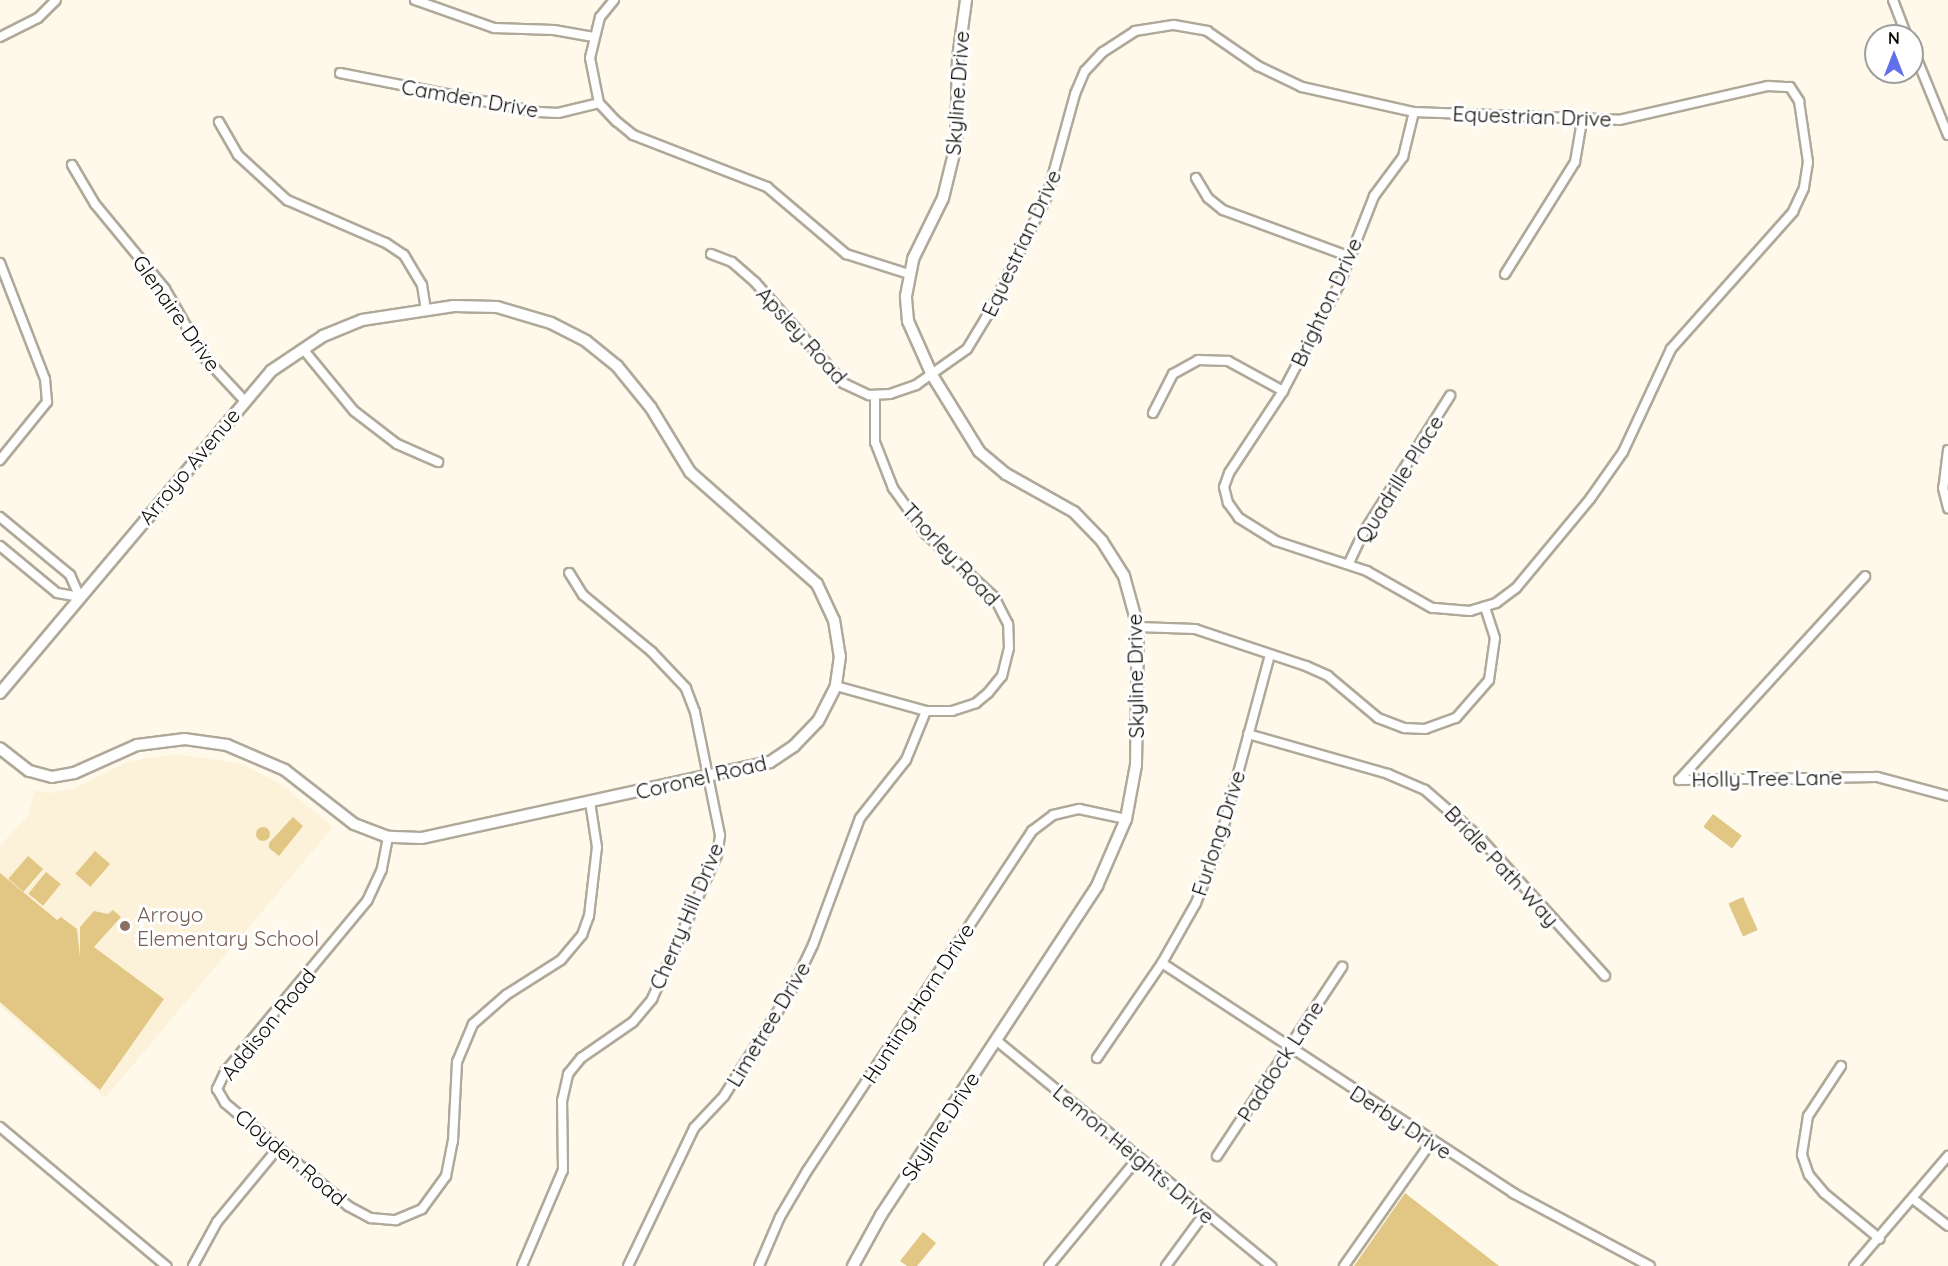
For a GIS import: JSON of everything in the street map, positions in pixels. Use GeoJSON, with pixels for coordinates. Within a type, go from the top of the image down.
{"type":"FeatureCollection","features":[{"type":"Feature","properties":{"kind":"street"},"geometry":{"type":"LineString","coordinates":[[0,37],[38,18],[56,0]]}},
{"type":"Feature","properties":{"kind":"street"},"geometry":{"type":"LineString","coordinates":[[415,0],[494,28],[554,30],[593,37]]}},
{"type":"Feature","properties":{"kind":"street"},"geometry":{"type":"LineString","coordinates":[[614,0],[600,17],[593,37],[592,81],[599,103],[633,135],[767,187],[846,254],[909,274]]}},
{"type":"Feature","properties":{"kind":"street","name":"Skyline Drive"},"geometry":{"type":"LineString","coordinates":[[853,1266],[886,1208],[1097,886],[1126,819],[1137,747],[1138,627],[1124,576],[1102,541],[1074,512],[990,462],[968,437],[932,375],[908,321],[909,274],[917,248],[943,198],[953,162],[959,124],[958,58],[966,0]]}},
{"type":"Feature","properties":{"kind":"street"},"geometry":{"type":"LineString","coordinates":[[1893,0],[1902,24]]}},
{"type":"Feature","properties":{"kind":"street","name":"Equestrian Drive"},"geometry":{"type":"LineString","coordinates":[[932,375],[967,349],[990,311],[1047,196],[1082,79],[1103,52],[1119,40],[1155,27],[1190,27],[1223,39],[1258,66],[1302,87],[1414,112],[1498,113],[1582,121],[1619,120],[1768,86],[1790,87],[1799,101],[1807,140],[1804,188],[1793,212],[1671,349],[1623,452],[1590,499],[1516,588],[1485,608]]}},
{"type":"Feature","properties":{"kind":"street","name":"Camden Drive"},"geometry":{"type":"LineString","coordinates":[[340,73],[540,112],[558,113],[599,103]]}},
{"type":"Feature","properties":{"kind":"street"},"geometry":{"type":"LineString","coordinates":[[1924,76],[1948,135]]}},
{"type":"Feature","properties":{"kind":"street","name":"Brighton Drive"},"geometry":{"type":"LineString","coordinates":[[1349,563],[1257,531],[1239,518],[1228,503],[1224,487],[1229,473],[1283,391],[1350,257],[1374,196],[1403,157],[1414,112]]}},
{"type":"Feature","properties":{"kind":"street"},"geometry":{"type":"LineString","coordinates":[[1505,274],[1575,162],[1581,147],[1582,121]]}},
{"type":"Feature","properties":{"kind":"street"},"geometry":{"type":"LineString","coordinates":[[219,122],[238,155],[287,200],[386,243],[404,255],[422,285],[426,309]]}},
{"type":"Feature","properties":{"kind":"street","name":"Glenaire Drive"},"geometry":{"type":"LineString","coordinates":[[72,165],[95,204],[165,289],[204,357],[244,400]]}},
{"type":"Feature","properties":{"kind":"street"},"geometry":{"type":"LineString","coordinates":[[1196,178],[1208,198],[1223,210],[1350,257]]}},
{"type":"Feature","properties":{"kind":"street","name":"Apsley Road"},"geometry":{"type":"LineString","coordinates":[[711,254],[732,262],[755,282],[843,383],[875,396]]}},
{"type":"Feature","properties":{"kind":"street"},"geometry":{"type":"LineString","coordinates":[[0,263],[45,379],[48,402],[0,460]]}},
{"type":"Feature","properties":{"kind":"street","name":"Coronel Road"},"geometry":{"type":"LineString","coordinates":[[0,748],[29,771],[52,777],[75,773],[136,745],[185,739],[227,745],[268,760],[354,824],[388,837],[440,836],[755,767],[784,754],[808,734],[829,703],[836,686],[839,642],[831,611],[817,584],[690,472],[651,408],[609,359],[568,331],[516,312],[474,306],[426,309]]}},
{"type":"Feature","properties":{"kind":"street","name":"Arroyo Avenue"},"geometry":{"type":"LineString","coordinates":[[0,693],[244,400],[271,372],[303,349],[362,320],[426,309]]}},
{"type":"Feature","properties":{"kind":"street"},"geometry":{"type":"LineString","coordinates":[[303,349],[354,411],[397,444],[438,462]]}},
{"type":"Feature","properties":{"kind":"street"},"geometry":{"type":"LineString","coordinates":[[1153,413],[1173,374],[1198,360],[1228,362],[1283,391]]}},
{"type":"Feature","properties":{"kind":"street"},"geometry":{"type":"LineString","coordinates":[[875,396],[903,390],[932,375]]}},
{"type":"Feature","properties":{"kind":"street","name":"Thorley Road"},"geometry":{"type":"LineString","coordinates":[[836,686],[926,711],[964,708],[988,693],[1005,669],[1010,634],[1004,613],[994,597],[926,534],[893,488],[875,442],[875,396]]}},
{"type":"Feature","properties":{"kind":"street","name":"Quadrille Place"},"geometry":{"type":"LineString","coordinates":[[1349,563],[1362,535],[1450,396]]}},
{"type":"Feature","properties":{"kind":"street"},"geometry":{"type":"LineString","coordinates":[[1948,450],[1943,488],[1948,508]]}},
{"type":"Feature","properties":{"kind":"street"},"geometry":{"type":"LineString","coordinates":[[0,517],[70,575],[80,597]]}},
{"type":"Feature","properties":{"kind":"street"},"geometry":{"type":"LineString","coordinates":[[0,546],[57,593],[80,597]]}},
{"type":"Feature","properties":{"kind":"street"},"geometry":{"type":"LineString","coordinates":[[1138,627],[1195,629],[1328,676],[1363,707],[1394,726],[1425,729],[1456,718],[1489,680],[1495,638],[1485,608],[1452,612],[1432,608],[1349,563]]}},
{"type":"Feature","properties":{"kind":"street","name":"Cherry Hill Drive"},"geometry":{"type":"LineString","coordinates":[[522,1266],[563,1170],[562,1101],[568,1074],[580,1058],[644,1011],[717,855],[720,835],[711,777],[686,688],[652,652],[583,595],[569,573]]}},
{"type":"Feature","properties":{"kind":"street","name":"Holly Tree Lane"},"geometry":{"type":"LineString","coordinates":[[1866,576],[1679,780],[1877,777],[1948,796]]}},
{"type":"Feature","properties":{"kind":"street","name":"Furlong Drive"},"geometry":{"type":"LineString","coordinates":[[1097,1058],[1162,963],[1196,903],[1220,840],[1270,655]]}},
{"type":"Feature","properties":{"kind":"street","name":"Limetree Drive"},"geometry":{"type":"LineString","coordinates":[[628,1266],[694,1128],[724,1096],[792,989],[813,945],[860,818],[906,760],[926,711]]}},
{"type":"Feature","properties":{"kind":"street","name":"Bridle Path Way"},"geometry":{"type":"LineString","coordinates":[[1248,734],[1361,765],[1425,790],[1472,830],[1605,976]]}},
{"type":"Feature","properties":{"kind":"street","name":"Cloyden Road"},"geometry":{"type":"LineString","coordinates":[[217,1089],[225,1103],[278,1148],[348,1206],[371,1218],[396,1220],[410,1215],[436,1196],[452,1160],[454,1078],[465,1037],[486,1010],[561,960],[582,935],[589,916],[597,847],[590,802]]}},
{"type":"Feature","properties":{"kind":"street","name":"Hunting Horn Drive"},"geometry":{"type":"LineString","coordinates":[[759,1266],[780,1217],[807,1171],[1032,831],[1053,815],[1079,808],[1126,819]]}},
{"type":"Feature","properties":{"kind":"street","name":"Addison Road"},"geometry":{"type":"LineString","coordinates":[[217,1089],[225,1071],[367,901],[382,868],[388,837]]}},
{"type":"Feature","properties":{"kind":"street","name":"Derby Drive"},"geometry":{"type":"LineString","coordinates":[[1162,963],[1431,1142],[1513,1193],[1650,1266]]}},
{"type":"Feature","properties":{"kind":"street","name":"Paddock Lane"},"geometry":{"type":"LineString","coordinates":[[1217,1156],[1342,967]]}},
{"type":"Feature","properties":{"kind":"street","name":"Lemon Heights Drive"},"geometry":{"type":"LineString","coordinates":[[997,1041],[1271,1266]]}},
{"type":"Feature","properties":{"kind":"street"},"geometry":{"type":"LineString","coordinates":[[1841,1066],[1808,1116],[1802,1155],[1809,1175],[1824,1193],[1880,1239]]}},
{"type":"Feature","properties":{"kind":"street"},"geometry":{"type":"LineString","coordinates":[[0,1127],[166,1266]]}},
{"type":"Feature","properties":{"kind":"street"},"geometry":{"type":"LineString","coordinates":[[1344,1266],[1431,1142]]}},
{"type":"Feature","properties":{"kind":"street"},"geometry":{"type":"LineString","coordinates":[[193,1266],[217,1222],[278,1148]]}},
{"type":"Feature","properties":{"kind":"street"},"geometry":{"type":"LineString","coordinates":[[1854,1266],[1880,1239],[1948,1156]]}},
{"type":"Feature","properties":{"kind":"street"},"geometry":{"type":"LineString","coordinates":[[1049,1266],[1138,1158]]}},
{"type":"Feature","properties":{"kind":"street"},"geometry":{"type":"LineString","coordinates":[[1913,1199],[1948,1226]]}},
{"type":"Feature","properties":{"kind":"street"},"geometry":{"type":"LineString","coordinates":[[1166,1266],[1205,1213]]}},
{"type":"Feature","properties":{"kind":"shaded area","name":"Arroyo Elementary School"},"geometry":{"type":"Polygon","coordinates":[[[176,754],[243,764],[285,787],[333,827],[105,1098],[0,1006],[0,846],[28,816],[35,790],[51,793],[75,788],[130,761],[176,754]]]}},
{"type":"Feature","properties":{"kind":"shaded area"},"geometry":{"type":"Polygon","coordinates":[[[1713,814],[1742,836],[1732,848],[1703,827],[1713,814]]]}},
{"type":"Feature","properties":{"kind":"shaded area"},"geometry":{"type":"Polygon","coordinates":[[[293,817],[303,826],[279,856],[269,848],[269,843],[293,817]]]}},
{"type":"Feature","properties":{"kind":"shaded area"},"geometry":{"type":"Polygon","coordinates":[[[260,827],[266,827],[270,834],[266,841],[260,841],[256,837],[256,831],[260,827]]]}},
{"type":"Feature","properties":{"kind":"shaded area"},"geometry":{"type":"Polygon","coordinates":[[[95,851],[110,864],[90,887],[75,874],[95,851]]]}},
{"type":"Feature","properties":{"kind":"shaded area"},"geometry":{"type":"Polygon","coordinates":[[[28,856],[43,869],[23,892],[8,879],[28,856]]]}},
{"type":"Feature","properties":{"kind":"shaded area"},"geometry":{"type":"Polygon","coordinates":[[[46,872],[61,884],[43,906],[28,894],[46,872]]]}},
{"type":"Feature","properties":{"kind":"shaded area"},"geometry":{"type":"Polygon","coordinates":[[[0,873],[57,920],[61,917],[77,929],[80,957],[80,927],[94,911],[108,914],[113,910],[121,917],[94,947],[164,999],[100,1090],[0,1002],[0,873]]]}},
{"type":"Feature","properties":{"kind":"shaded area"},"geometry":{"type":"Polygon","coordinates":[[[1743,897],[1758,930],[1743,936],[1728,904],[1743,897]]]}},
{"type":"Feature","properties":{"kind":"shaded area"},"geometry":{"type":"Polygon","coordinates":[[[1405,1193],[1499,1266],[1354,1266],[1405,1193]]]}},
{"type":"Feature","properties":{"kind":"shaded area"},"geometry":{"type":"Polygon","coordinates":[[[923,1232],[936,1243],[917,1266],[907,1266],[900,1261],[923,1232]]]}},
{"type":"Feature","properties":{"kind":"place","name":"Arroyo Elementary School"},"geometry":{"type":"Point","coordinates":[125,926]}}]}
